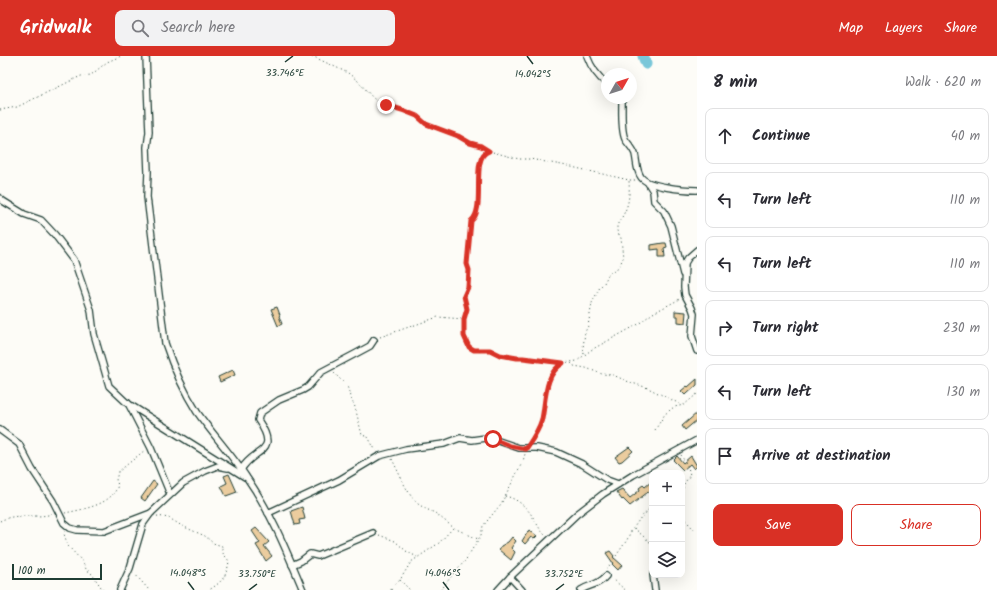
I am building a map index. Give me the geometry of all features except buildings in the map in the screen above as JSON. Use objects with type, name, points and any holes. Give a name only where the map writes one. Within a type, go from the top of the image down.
[{"type":"street","points":[[146,56],[149,132],[147,146],[147,197],[166,343],[171,361],[197,412],[247,478],[268,514],[303,590]]},
{"type":"street","points":[[587,56],[595,72],[601,80]]},
{"type":"street","points":[[622,104],[624,137],[633,149],[636,156],[637,166],[642,180],[648,183],[697,190]]},
{"type":"street","points":[[648,183],[653,191],[654,201],[664,211],[671,226],[677,256],[684,278]]},
{"type":"street","points":[[0,198],[24,214],[41,220],[55,235],[74,260],[91,310],[94,334],[109,386],[127,403],[247,478]]},
{"type":"street","points":[[697,250],[685,263],[684,278],[685,295],[694,314],[692,336],[697,351]]},
{"type":"street","points":[[241,470],[249,459],[264,450],[267,442],[265,430],[258,420],[260,413],[279,400],[304,390],[321,372],[370,346],[374,340]]},
{"type":"street","points":[[127,403],[151,448],[170,494]]},
{"type":"street","points":[[0,430],[19,444],[32,469],[49,494],[64,523],[70,528],[77,530],[104,531],[151,513]]},
{"type":"street","points":[[268,514],[339,480],[379,456],[406,449],[444,444],[460,438],[472,440],[486,438],[493,439],[510,446],[526,449],[537,448],[556,452],[582,464],[607,480],[618,484]]},
{"type":"street","points":[[498,590],[577,514],[618,484],[697,440]]},
{"type":"street","points":[[120,590],[130,568],[143,524],[151,513],[183,483],[204,471],[218,466],[231,469]]},
{"type":"street","points":[[292,565],[301,561],[310,554],[318,556],[373,533]]},
{"type":"street","points":[[510,577],[522,590]]},
{"type":"street","points":[[584,589],[598,584],[608,577]]},
{"type":"street","points":[[654,578],[656,590]]},
{"type":"path","points":[[0,110],[17,107],[81,76],[91,75],[107,62],[121,56]]},
{"type":"path","points":[[312,56],[348,73],[380,103],[417,116],[426,124],[453,134],[489,151],[519,159],[530,159],[567,166],[629,180],[642,180]]},
{"type":"path","points":[[489,151],[484,153],[479,170],[478,209],[475,218],[471,221],[467,264],[469,270],[468,287],[464,296],[467,309],[464,319],[465,340],[471,349],[490,350],[500,355],[517,358],[563,363],[577,361],[584,355],[637,325],[653,313],[685,295]]},
{"type":"path","points":[[584,355],[583,348],[585,332],[588,326],[592,303],[609,272],[619,267],[623,258],[621,238],[617,231],[617,225],[630,200],[629,180]]},
{"type":"path","points":[[374,340],[438,317],[464,319]]},
{"type":"path","points":[[570,362],[574,366],[586,368],[602,374],[613,375],[648,388],[682,405]]},
{"type":"path","points":[[441,590],[465,561],[478,540],[483,526],[501,504],[523,461],[526,449],[538,430],[542,419],[547,386],[551,375],[563,363]]},
{"type":"path","points":[[330,367],[347,386],[355,407],[362,434],[368,437],[379,456]]},
{"type":"path","points":[[655,430],[665,414],[674,407],[690,401],[697,394]]},
{"type":"path","points":[[0,521],[12,517],[33,515],[43,517],[58,512],[64,513],[98,504],[116,492],[118,472],[145,450],[151,448]]},
{"type":"path","points":[[679,450],[690,475],[685,482]]},
{"type":"path","points":[[388,454],[411,496],[426,509],[436,513],[454,528],[478,540]]},
{"type":"path","points":[[504,496],[514,498],[524,505],[535,520],[538,528],[549,540]]},
{"type":"path","points":[[625,590],[608,577],[611,562],[627,540],[641,516],[645,514],[651,506]]},
{"type":"path","points":[[151,513],[160,517],[169,518],[182,526],[205,536],[213,543],[222,546],[222,552],[229,561],[228,571],[219,584],[209,590]]},
{"type":"path","points":[[685,520],[697,531]]},
{"type":"path","points":[[64,523],[66,530],[64,534],[68,546],[82,561],[86,569],[92,574],[103,590]]},
{"type":"path","points":[[634,527],[650,542]]},
{"type":"path","points":[[391,590],[392,587],[400,580],[411,562],[439,543],[454,528]]},
{"type":"path","points":[[373,533],[395,541],[406,551],[418,557]]},
{"type":"path","points":[[130,568],[149,590]]},
{"type":"path","points":[[400,580],[410,590]]},
{"type":"waterway","points":[[643,56],[646,64]]},
{"type":"route","points":[[386,105],[417,116],[426,124],[458,136],[489,151],[484,153],[479,170],[477,197],[478,209],[475,218],[471,221],[469,238],[467,264],[469,270],[468,287],[464,296],[467,309],[464,319],[464,336],[469,347],[474,350],[490,350],[505,356],[563,363],[551,375],[547,386],[542,419],[538,430],[526,449],[510,446],[493,439]]}]
